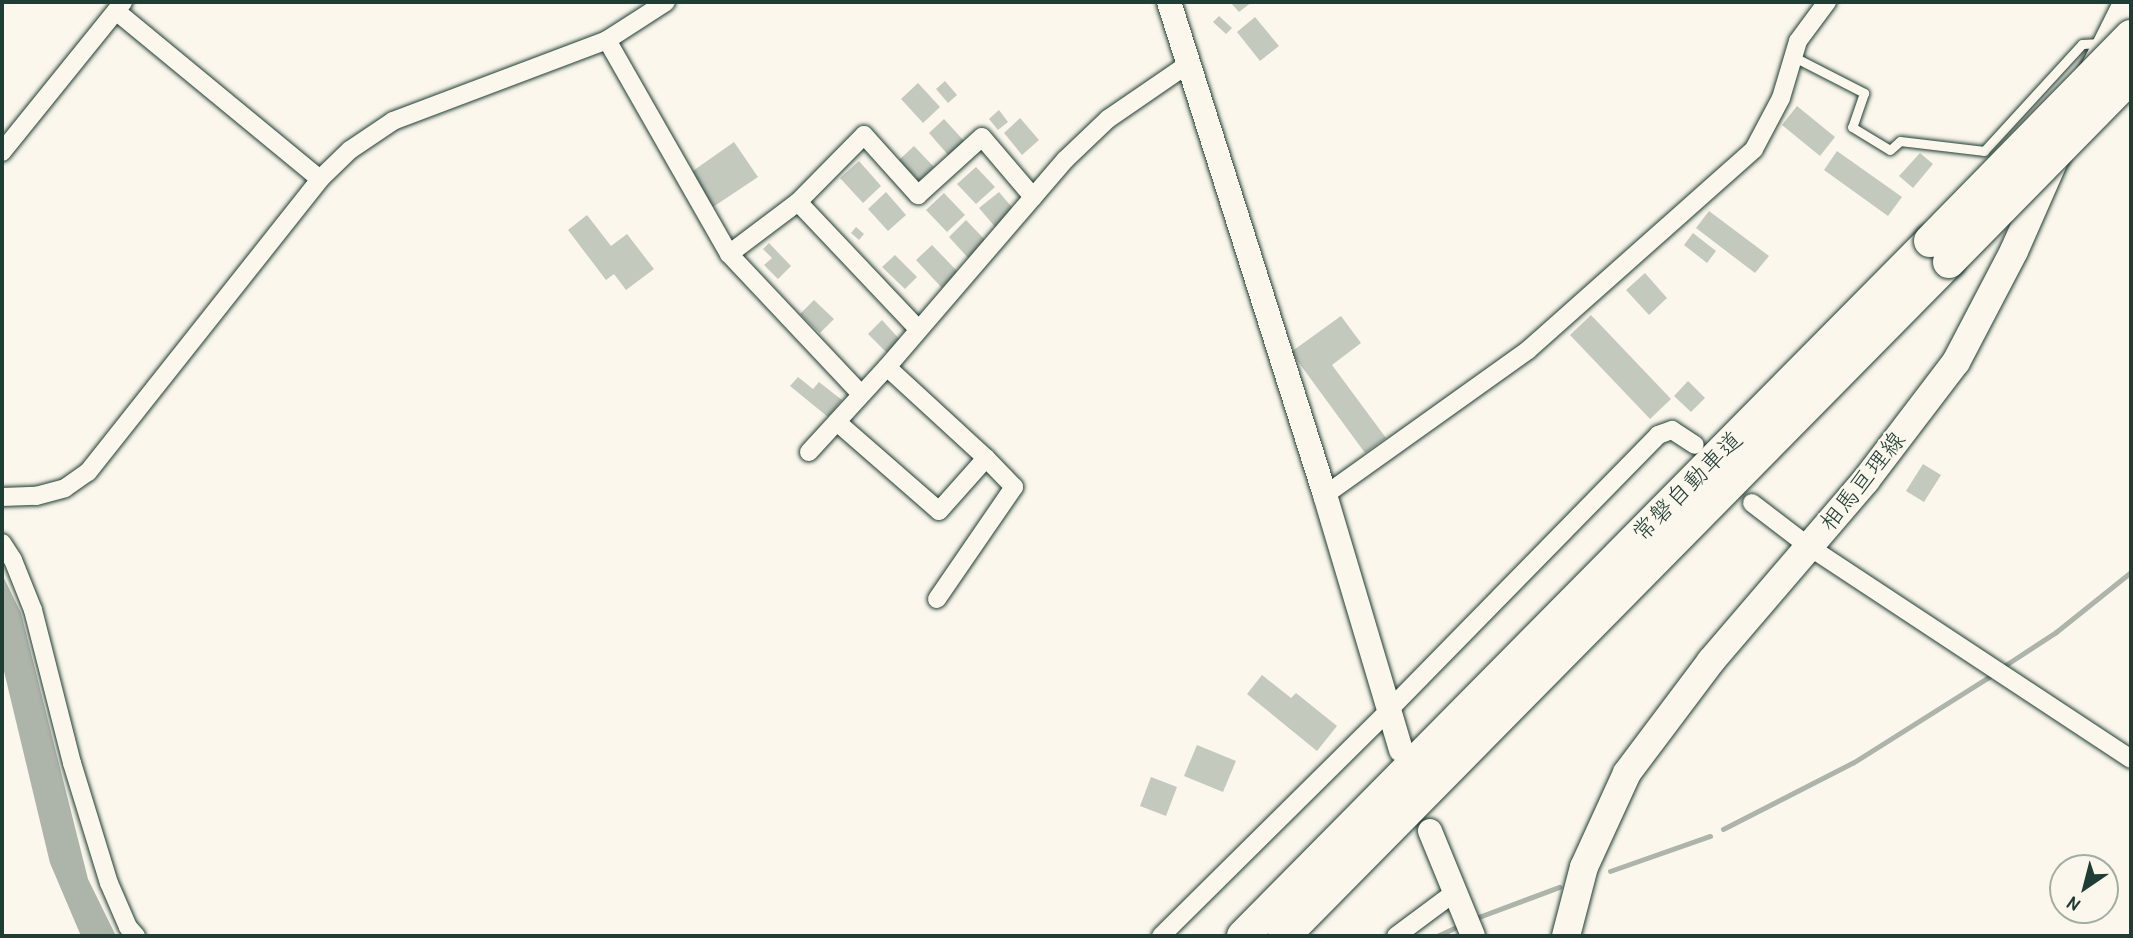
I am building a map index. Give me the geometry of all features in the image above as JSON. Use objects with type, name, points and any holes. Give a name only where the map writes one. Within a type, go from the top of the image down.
[{"type":"highway","name":"常磐自動車道","points":[[1284,936],[1939,251],[2119,39]]},
{"type":"highway","name":"常磐自動車道","points":[[1243,936],[1939,251],[2131,77]]},
{"type":"main road","name":"相馬亘理線","points":[[1566,936],[1584,867],[1627,772],[1711,661],[1866,480],[1956,362],[2119,39],[2128,2]]},
{"type":"street","points":[[2,497],[36,496],[65,488],[88,471],[320,179],[350,150],[393,121],[607,40],[666,2]]},
{"type":"street","points":[[1169,2],[1325,495],[1401,750]]},
{"type":"street","points":[[1325,495],[1528,350],[1754,149],[1781,98],[1798,41],[1827,2]]},
{"type":"street","points":[[2,152],[120,6],[320,179]]},
{"type":"street","points":[[2119,39],[2131,60]]},
{"type":"street","points":[[607,40],[729,254],[860,393]]},
{"type":"street","points":[[809,452],[860,393],[887,367],[1065,160],[1108,119],[1188,64]]},
{"type":"street","points":[[729,254],[798,202],[864,135],[918,195],[982,137],[1033,197]]},
{"type":"street","points":[[798,202],[918,329]]},
{"type":"street","points":[[887,367],[1014,487],[937,599]]},
{"type":"street","points":[[837,422],[939,511],[986,458]]},
{"type":"street","points":[[1160,936],[1389,710],[1658,435],[1672,430],[1695,445]]},
{"type":"street","points":[[1752,503],[1808,546],[2131,759]]},
{"type":"street","points":[[2,542],[13,560],[33,610],[72,763],[109,883],[128,927],[136,936]]},
{"type":"street","points":[[1430,831],[1473,936]]},
{"type":"street","points":[[1396,936],[1454,893]]},
{"type":"lane","points":[[1794,57],[1864,93],[1852,127],[1890,150],[1900,141],[1984,151],[2082,44],[2119,39]]},
{"type":"shaded area","points":[[2,574],[21,613],[88,879],[116,936],[81,936],[50,863],[2,663]]},
{"type":"building","points":[[1230,2],[1252,2],[1239,12]]},
{"type":"building","points":[[1219,16],[1232,28],[1226,34],[1213,22]]},
{"type":"building","points":[[1255,17],[1279,46],[1260,61],[1237,32]]},
{"type":"building","points":[[945,81],[957,95],[948,103],[936,89]]},
{"type":"building","points":[[918,83],[940,107],[923,123],[901,99]]},
{"type":"building","points":[[1797,106],[1835,137],[1820,156],[1782,125]]},
{"type":"building","points":[[999,110],[1008,122],[998,130],[989,119]]},
{"type":"building","points":[[1020,118],[1039,140],[1022,155],[1004,133]]},
{"type":"building","points":[[944,119],[965,142],[949,156],[929,133]]},
{"type":"building","points":[[734,142],[758,177],[713,207],[690,173]]},
{"type":"building","points":[[914,146],[934,167],[919,181],[899,160]]},
{"type":"building","points":[[1837,151],[1902,197],[1888,216],[1824,170]]},
{"type":"building","points":[[1920,153],[1933,164],[1913,188],[1899,176]]},
{"type":"building","points":[[859,161],[881,186],[863,203],[840,178]]},
{"type":"building","points":[[976,167],[995,187],[976,204],[957,184]]},
{"type":"building","points":[[886,192],[906,215],[888,231],[868,209]]},
{"type":"building","points":[[999,192],[1016,212],[996,228],[979,208]]},
{"type":"building","points":[[944,193],[965,215],[947,232],[926,210]]},
{"type":"building","points":[[1709,211],[1769,256],[1755,273],[1696,228]]},
{"type":"building","points":[[587,215],[611,246],[627,234],[654,269],[626,290],[614,274],[606,280],[568,230]]},
{"type":"building","points":[[966,220],[988,243],[970,260],[949,237]]},
{"type":"building","points":[[856,227],[864,234],[859,240],[851,233]]},
{"type":"building","points":[[1693,233],[1716,251],[1707,263],[1684,245]]},
{"type":"building","points":[[769,243],[791,266],[778,279],[764,265],[772,258],[763,249]]},
{"type":"building","points":[[932,245],[958,272],[942,288],[916,260]]},
{"type":"building","points":[[895,255],[917,277],[905,289],[882,267]]},
{"type":"building","points":[[1645,273],[1667,298],[1649,315],[1626,290]]},
{"type":"building","points":[[814,300],[834,319],[820,333],[800,314]]},
{"type":"building","points":[[1591,315],[1671,399],[1650,419],[1570,335]]},
{"type":"building","points":[[1341,316],[1361,343],[1332,365],[1386,438],[1365,453],[1291,352]]},
{"type":"building","points":[[882,320],[902,342],[889,355],[868,334]]},
{"type":"building","points":[[798,377],[813,389],[819,382],[842,400],[828,417],[790,386]]},
{"type":"building","points":[[1688,381],[1705,398],[1691,412],[1674,396]]},
{"type":"building","points":[[1923,464],[1941,475],[1924,502],[1906,491]]},
{"type":"building","points":[[1262,675],[1291,698],[1296,693],[1337,726],[1317,751],[1247,694]]},
{"type":"building","points":[[1197,745],[1236,761],[1223,792],[1184,776]]},
{"type":"building","points":[[1151,777],[1177,787],[1166,816],[1140,806]]},
{"type":"waterway","points":[[2004,666],[2056,632],[2131,572]]},
{"type":"waterway","points":[[1723,829],[1854,762],[1989,677]]},
{"type":"waterway","points":[[1610,871],[1710,836]]},
{"type":"waterway","points":[[1476,918],[1559,887]]},
{"type":"waterway","points":[[1437,936],[1454,928]]}]
